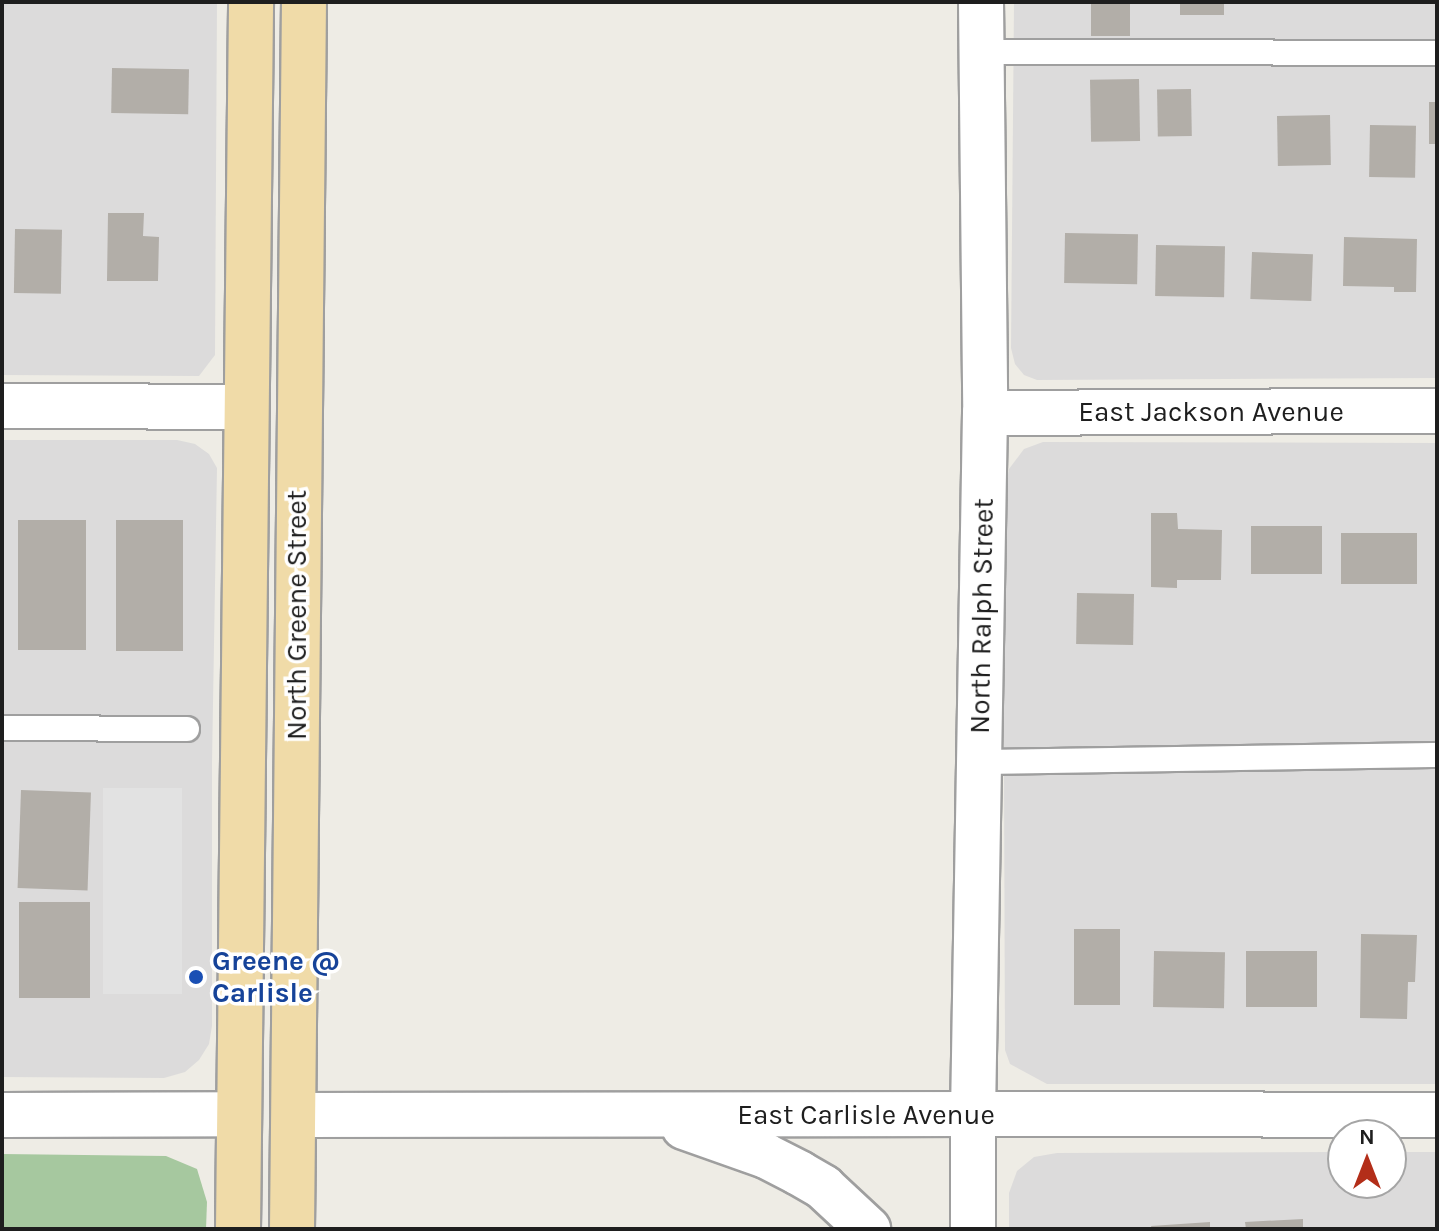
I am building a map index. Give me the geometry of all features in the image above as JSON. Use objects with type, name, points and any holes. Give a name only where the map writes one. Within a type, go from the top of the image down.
[{"type":"main road","name":"North Greene Street","points":[[238,1229],[244,407],[251,2]]},
{"type":"main road","name":"North Greene Street","points":[[292,1229],[297,409],[304,2]]},
{"type":"street","name":"North Ralph Street","points":[[973,1229],[985,413],[981,2]]},
{"type":"street","points":[[2,406],[244,407]]},
{"type":"street","name":"East Jackson Avenue","points":[[985,413],[1437,411]]},
{"type":"street","points":[[2,1115],[239,1114]]},
{"type":"street","name":"East Carlisle Avenue","points":[[295,1115],[1437,1115]]},
{"type":"street","points":[[643,1115],[766,1156],[823,1187],[868,1229]]},
{"type":"lane","points":[[980,52],[1437,53]]},
{"type":"lane","points":[[2,728],[187,729]]},
{"type":"lane","points":[[980,762],[1437,755]]},
{"type":"shaded area","points":[[2,2],[217,2],[215,355],[199,376],[2,375]]},
{"type":"shaded area","points":[[1014,2],[1437,2],[1437,378],[1037,380],[1024,375],[1015,364],[1011,348]]},
{"type":"shaded area","points":[[2,440],[177,440],[195,444],[209,454],[217,468],[212,1026],[209,1044],[199,1060],[185,1072],[164,1078],[2,1077]]},
{"type":"shaded area","points":[[1043,442],[1437,443],[1437,1084],[1047,1084],[1010,1064],[1005,1050],[1003,498],[1009,469],[1024,449]]},
{"type":"shaded area","points":[[103,788],[182,788],[182,994],[103,994]]},
{"type":"shaded area","points":[[1327,1152],[1327,1199],[1407,1199],[1407,1152],[1437,1152],[1437,1229],[1009,1229],[1009,1193],[1017,1171],[1034,1157],[1057,1153]]},
{"type":"green space","points":[[2,1154],[166,1156],[197,1169],[207,1202],[206,1229],[2,1229]]},
{"type":"building","points":[[1091,2],[1130,2],[1130,36],[1091,36]]},
{"type":"building","points":[[1180,2],[1224,2],[1224,15],[1180,15]]},
{"type":"building","points":[[112,68],[189,69],[188,114],[111,113]]},
{"type":"building","points":[[1139,79],[1140,141],[1091,142],[1090,80]]},
{"type":"building","points":[[1191,89],[1192,136],[1158,137],[1157,90]]},
{"type":"building","points":[[1429,102],[1437,102],[1437,144],[1429,144]]},
{"type":"building","points":[[1330,115],[1331,165],[1278,166],[1277,116]]},
{"type":"building","points":[[1370,125],[1416,126],[1415,178],[1369,177]]},
{"type":"building","points":[[108,213],[144,213],[143,236],[159,237],[158,281],[107,281]]},
{"type":"building","points":[[15,229],[62,230],[61,294],[14,293]]},
{"type":"building","points":[[1065,233],[1138,234],[1137,284],[1064,283]]},
{"type":"building","points":[[1344,237],[1417,239],[1416,292],[1394,292],[1394,287],[1343,286]]},
{"type":"building","points":[[1156,245],[1225,246],[1224,297],[1155,296]]},
{"type":"building","points":[[1252,252],[1313,254],[1311,301],[1250,299]]},
{"type":"building","points":[[1151,513],[1177,513],[1178,529],[1222,530],[1221,580],[1177,580],[1177,588],[1151,587]]},
{"type":"building","points":[[18,520],[86,520],[86,650],[18,650]]},
{"type":"building","points":[[116,520],[183,520],[183,651],[116,651]]},
{"type":"building","points":[[1251,526],[1322,526],[1322,574],[1251,574]]},
{"type":"building","points":[[1341,533],[1417,533],[1417,584],[1341,584]]},
{"type":"building","points":[[1077,593],[1134,594],[1133,645],[1076,644]]},
{"type":"building","points":[[21,790],[91,792],[88,890],[18,888]]},
{"type":"building","points":[[19,902],[90,902],[90,998],[19,998]]},
{"type":"building","points":[[1074,929],[1120,929],[1120,1005],[1074,1005]]},
{"type":"building","points":[[1361,934],[1417,935],[1415,982],[1408,982],[1407,1019],[1360,1018]]},
{"type":"building","points":[[1154,951],[1225,952],[1224,1008],[1153,1007]]},
{"type":"building","points":[[1246,951],[1317,951],[1317,1007],[1246,1007]]},
{"type":"building","points":[[1303,1219],[1303,1229],[1246,1229],[1245,1222]]},
{"type":"building","points":[[1210,1222],[1210,1229],[1152,1229],[1151,1226]]},
{"type":"place","name":"Greene @ Carlisle","points":[[196,977]]}]
